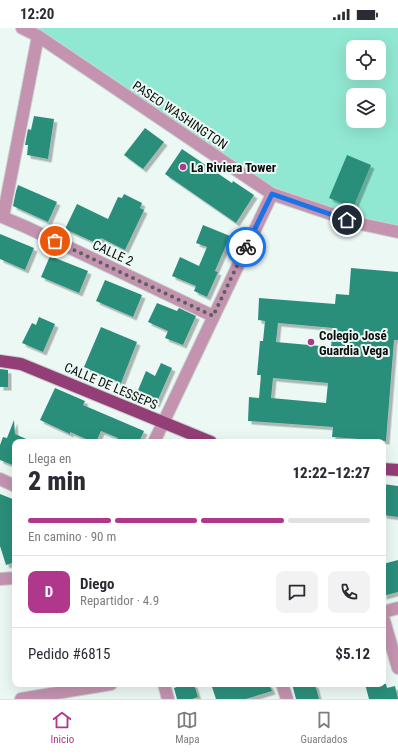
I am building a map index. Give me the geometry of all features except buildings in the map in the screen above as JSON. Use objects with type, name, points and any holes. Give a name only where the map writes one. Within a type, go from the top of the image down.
[{"type":"main road","name":"CALLE DE LESSEPS","points":[[0,361],[21,364],[203,439]]},
{"type":"main road","points":[[386,468],[398,470]]},
{"type":"street","name":"PASEO WASHINGTON","points":[[22,28],[38,36],[272,194],[361,224],[398,232]]},
{"type":"street","points":[[2,217],[38,36]]},
{"type":"street","points":[[155,439],[272,194]]},
{"type":"street","name":"CALLE 2","points":[[2,217],[213,316]]},
{"type":"street","points":[[0,480],[12,485]]},
{"type":"street","points":[[0,579],[12,578]]},
{"type":"street","points":[[386,611],[398,608]]},
{"type":"street","points":[[386,627],[398,668]]},
{"type":"street","points":[[21,699],[93,687]]},
{"type":"street","points":[[165,687],[168,699]]},
{"type":"street","points":[[283,687],[287,699]]},
{"type":"green space","points":[[34,28],[398,28],[398,227],[359,220],[273,187]]},
{"type":"way so far","points":[[55,241],[213,316],[246,247]]},
{"type":"place","name":"La Riviera Tower","points":[[183,167]]},
{"type":"place","name":"Colegio José Guardia Vega","points":[[311,342]]},
{"type":"route","points":[[246,247],[272,194],[347,220]]}]
